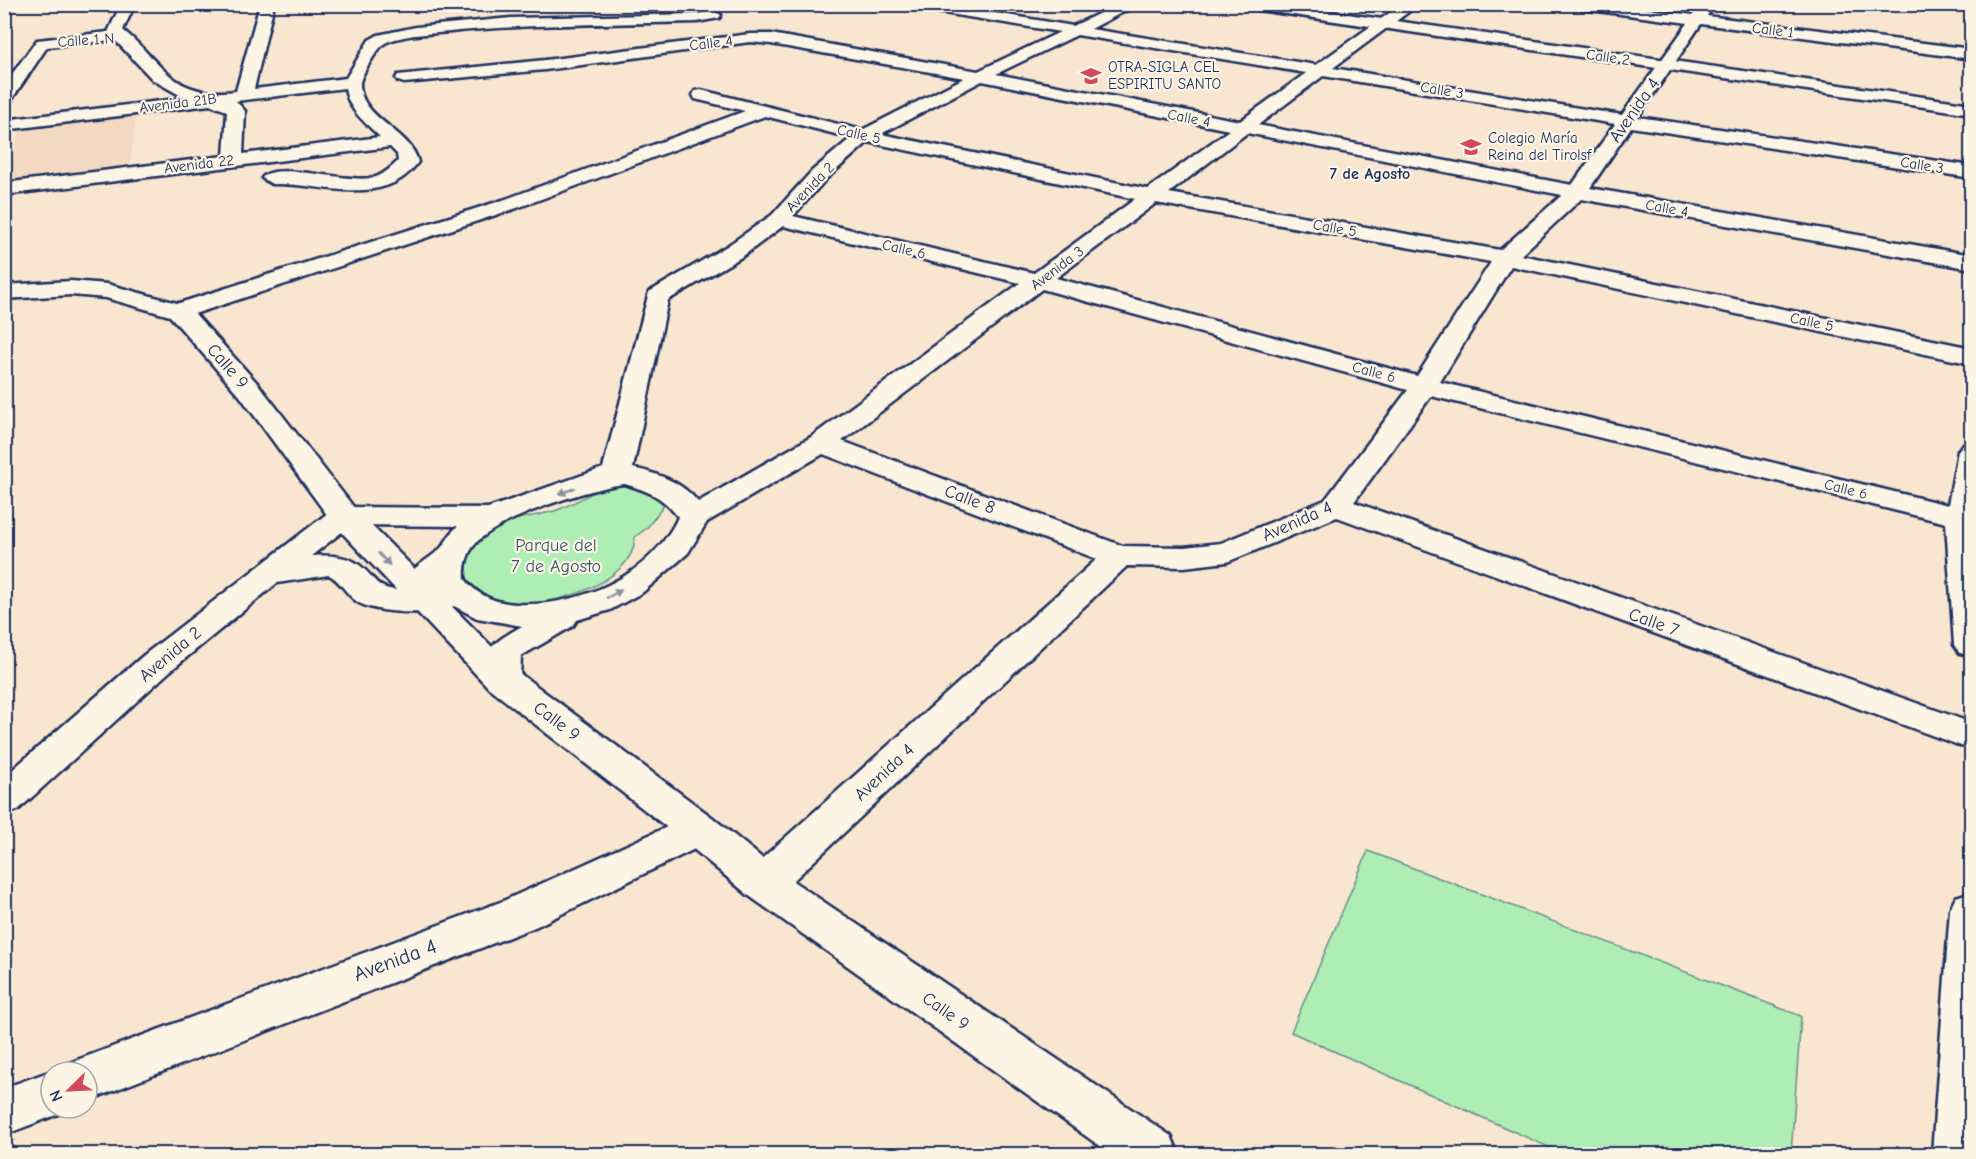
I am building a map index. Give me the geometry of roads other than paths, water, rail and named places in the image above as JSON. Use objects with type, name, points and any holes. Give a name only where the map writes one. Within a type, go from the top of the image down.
[{"type":"street","points":[[120,35],[115,31],[128,4]]},
{"type":"street","points":[[244,94],[267,4]]},
{"type":"street","name":"Calle 3","points":[[913,4],[1627,121],[1971,172]]},
{"type":"street","name":"Avenida 2","points":[[616,476],[657,297],[735,251],[779,219],[819,175],[864,136],[980,76],[1080,31],[1131,4]]},
{"type":"street","name":"Calle 2","points":[[1245,4],[1971,109]]},
{"type":"street","name":"Avenida 3","points":[[694,517],[821,443],[1320,70],[1412,4]]},
{"type":"street","name":"Calle 1","points":[[1575,4],[1702,13],[1971,54]]},
{"type":"street","name":"Avenida 4","points":[[763,883],[1119,556],[1184,557],[1227,552],[1336,506],[1424,386],[1505,258],[1577,192],[1702,13]]},
{"type":"street","name":"Calle 4","points":[[352,82],[374,43],[397,35],[510,22],[697,18],[714,15]]},
{"type":"street","name":"Calle 1 N","points":[[4,98],[42,43],[120,35],[159,77],[190,94],[233,106],[236,111],[232,160]]},
{"type":"street","name":"Calle 4","points":[[404,78],[545,65],[762,38],[980,76],[1577,192],[1971,262]]},
{"type":"street","points":[[272,178],[299,177],[363,186],[384,182],[400,173],[408,162],[406,152],[361,109],[355,99],[352,82]]},
{"type":"street","name":"Avenida 21B","points":[[4,125],[352,82]]},
{"type":"street","name":"Calle 5","points":[[700,95],[760,112],[864,136],[1152,196],[1505,258],[1971,356]]},
{"type":"street","points":[[4,292],[71,288],[107,291],[179,311],[510,204],[760,112]]},
{"type":"street","name":"Avenida 22","points":[[4,189],[394,141]]},
{"type":"street","name":"Calle 6","points":[[779,219],[1039,281],[1424,386],[1966,518]]},
{"type":"street","name":"Calle 9","points":[[179,311],[249,390],[344,516],[420,598],[502,679],[698,829],[763,883],[1152,1155]]},
{"type":"street","name":"Calle 8","points":[[821,443],[1119,556]]},
{"type":"street","points":[[1971,452],[1966,518],[1971,645]]},
{"type":"street","points":[[420,598],[418,585],[436,565],[451,556],[465,536],[491,517],[602,477],[627,475],[659,485],[677,495],[694,517],[689,534],[640,578],[614,595],[582,608],[506,650],[502,660],[502,679]]},
{"type":"street","name":"Calle 7","points":[[1336,506],[1971,737]]},
{"type":"street","points":[[344,516],[491,517]]},
{"type":"street","name":"Avenida 2","points":[[4,800],[158,663],[260,580],[344,516]]},
{"type":"street","points":[[451,556],[448,577],[459,595],[480,608],[510,615],[545,615],[582,608]]},
{"type":"street","points":[[260,580],[291,569],[333,566],[344,569],[362,590],[379,599],[465,599]]},
{"type":"street","name":"Avenida 4","points":[[99,1074],[239,1018],[519,914],[698,829]]},
{"type":"street","points":[[1958,1155],[1967,1102],[1971,909]]},
{"type":"street","points":[[4,1112],[39,1099]]},
{"type":"place","name":"OTRA-SIGLA CEL ESPIRITU SANTO","points":[[1091,76]]},
{"type":"place","name":"Colegio María Reina del Tirolsf","points":[[1471,147]]},
{"type":"district","name":"7 de Agosto","points":[[1370,173]]},
{"type":"park label","name":"Parque del 7 de Agosto","points":[[556,555]]}]
